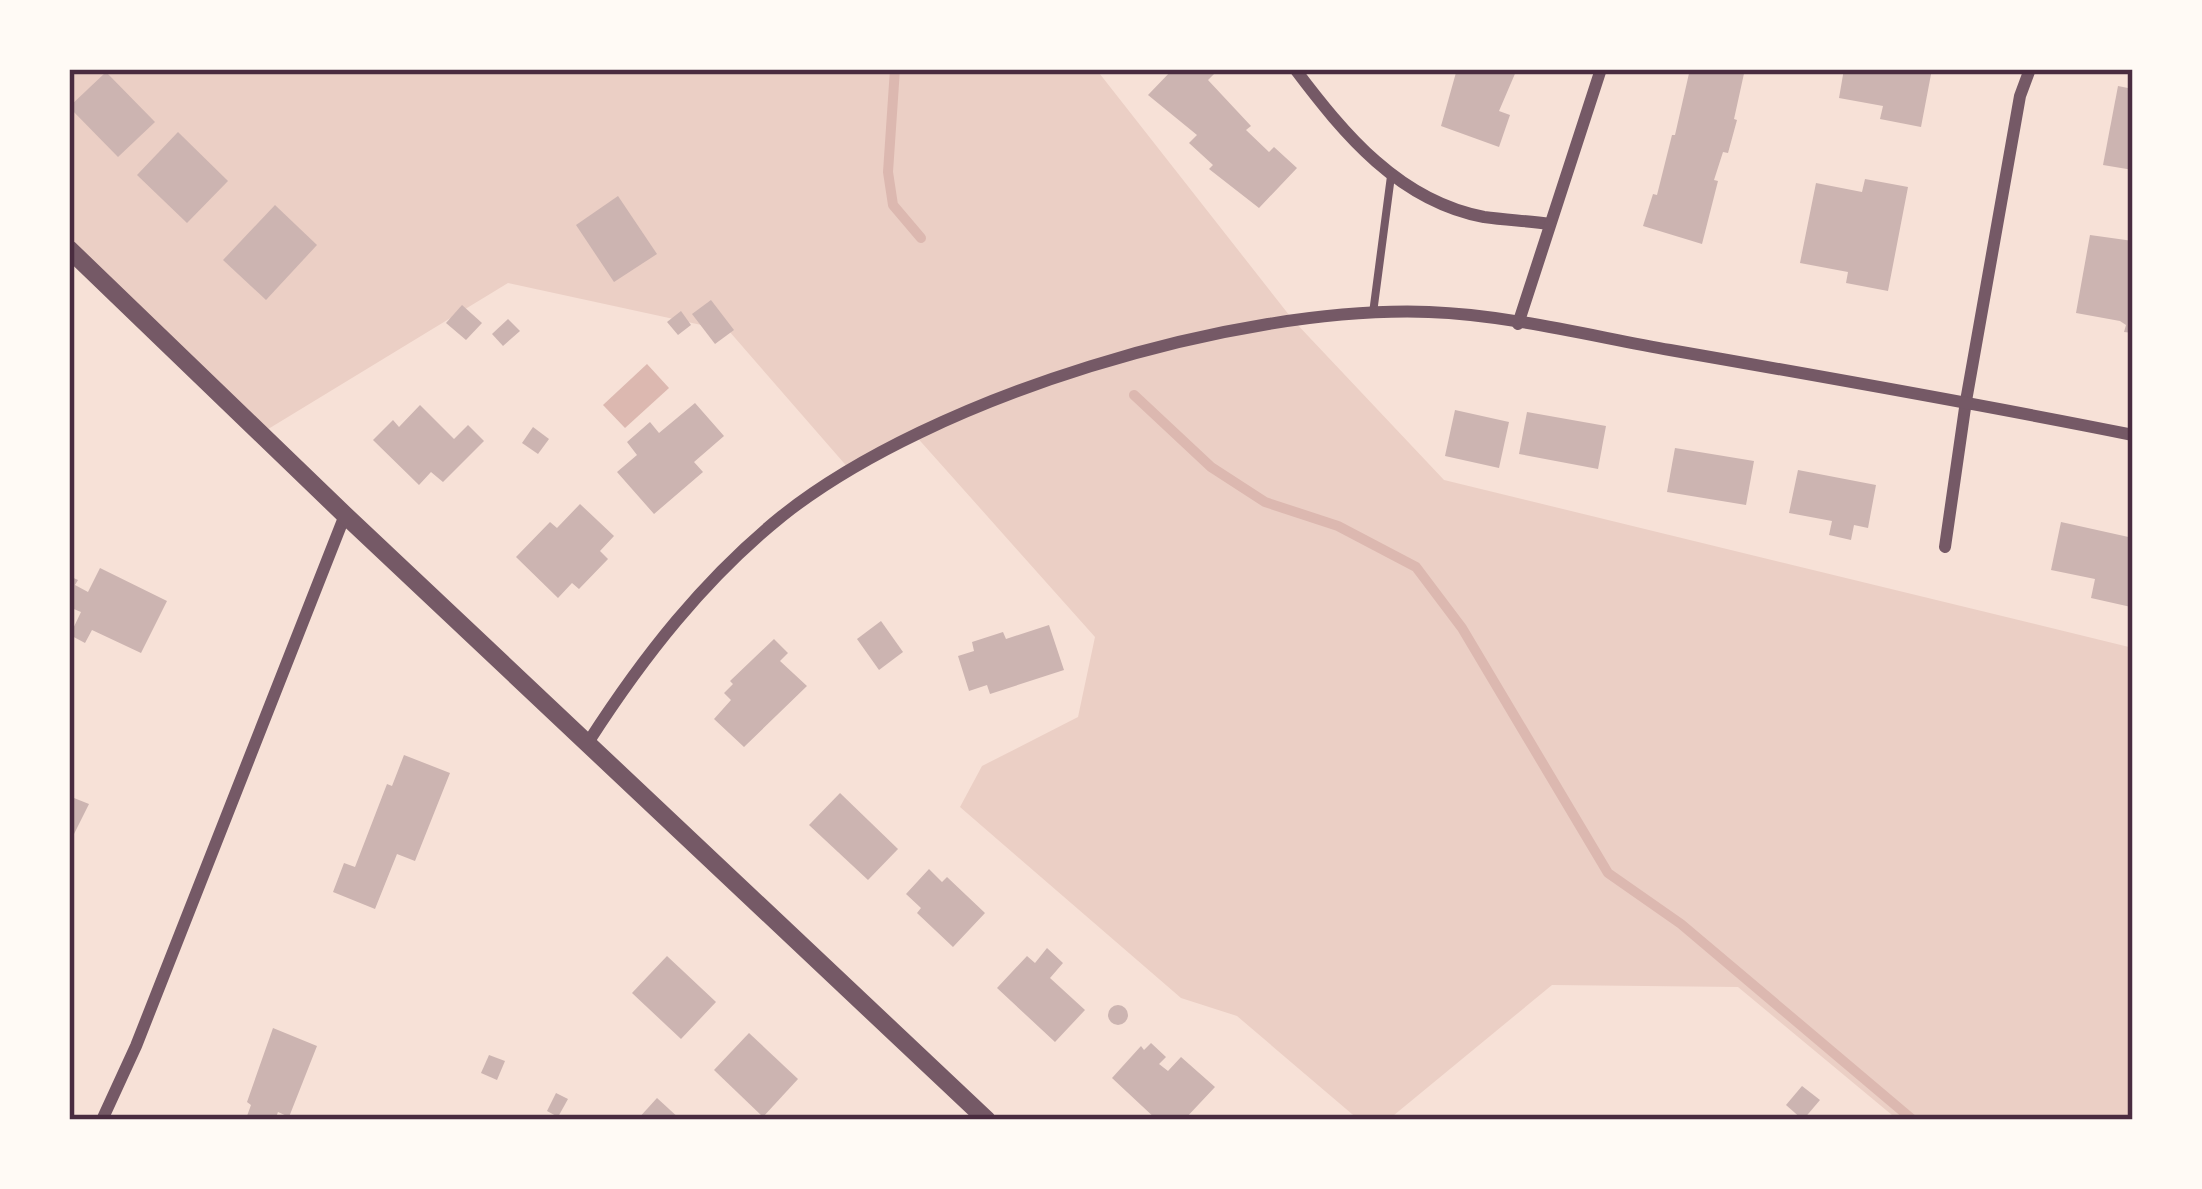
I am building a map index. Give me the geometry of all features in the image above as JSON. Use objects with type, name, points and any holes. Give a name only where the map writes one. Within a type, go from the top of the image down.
[{"type":"street","points":[[1295,69],[1329,113],[1391,175],[1438,202],[1481,216],[1550,224]]},
{"type":"street","points":[[1518,324],[1601,69]]},
{"type":"street","points":[[1945,547],[2020,96],[2030,69]]},
{"type":"street","points":[[69,249],[987,1120]]},
{"type":"street","points":[[589,741],[670,626],[724,568],[783,515],[850,470],[974,407],[1131,356],[1293,320],[1431,312],[1966,401],[2133,435]]},
{"type":"street","points":[[101,1120],[136,1046],[345,515]]},
{"type":"lane","points":[[1373,313],[1391,175]]},
{"type":"shaded area","points":[[69,69],[1096,69],[1293,320],[1444,480],[2133,648],[2133,1120],[1898,1120],[1738,987],[1552,985],[1388,1120],[1359,1120],[1237,1016],[1181,998],[960,807],[982,766],[1078,717],[1095,637],[914,434],[850,470],[729,331],[508,283],[260,434],[69,242]]},
{"type":"shaded area","points":[[647,364],[669,388],[625,428],[603,405]]},
{"type":"building","points":[[1173,69],[1210,69],[1215,73],[1208,80],[1251,126],[1246,130],[1269,152],[1274,147],[1297,168],[1259,208],[1209,169],[1213,165],[1189,143],[1197,135],[1148,95]]},
{"type":"building","points":[[1457,69],[1517,69],[1499,111],[1510,115],[1499,147],[1441,126]]},
{"type":"building","points":[[1690,69],[1745,69],[1737,120],[1714,180],[1718,181],[1702,244],[1643,226],[1675,135]]},
{"type":"building","points":[[1844,69],[1932,69],[1921,127],[1880,119],[1883,106],[1839,98]]},
{"type":"building","points":[[106,72],[155,122],[118,157],[69,107]]},
{"type":"building","points":[[2118,86],[2133,89],[2133,170],[2103,165]]},
{"type":"building","points":[[178,132],[228,181],[187,223],[137,175]]},
{"type":"building","points":[[1865,179],[1908,187],[1888,291],[1846,283],[1848,272],[1800,263],[1816,183],[1862,192]]},
{"type":"building","points":[[618,196],[657,254],[614,282],[576,225]]},
{"type":"building","points":[[275,205],[317,245],[266,300],[223,260]]},
{"type":"building","points":[[2090,235],[2133,241],[2133,333],[2124,332],[2126,325],[2120,321],[2076,313]]},
{"type":"building","points":[[711,300],[734,330],[715,344],[692,314]]},
{"type":"building","points":[[462,305],[482,323],[466,340],[446,323]]},
{"type":"building","points":[[681,311],[691,325],[678,335],[667,322]]},
{"type":"building","points":[[508,319],[520,331],[503,346],[492,334]]},
{"type":"building","points":[[695,403],[724,436],[694,462],[703,472],[654,514],[617,472],[637,455],[627,442],[650,422],[659,433]]},
{"type":"building","points":[[420,405],[454,439],[468,425],[484,441],[443,482],[431,472],[419,485],[373,440],[393,420],[399,427]]},
{"type":"building","points":[[1455,410],[1509,422],[1499,468],[1445,456]]},
{"type":"building","points":[[1527,412],[1606,426],[1598,469],[1519,454]]},
{"type":"building","points":[[533,427],[549,439],[538,454],[522,443]]},
{"type":"building","points":[[1675,448],[1754,461],[1746,505],[1667,492]]},
{"type":"building","points":[[1798,470],[1876,485],[1868,528],[1854,525],[1851,540],[1829,535],[1832,521],[1789,513]]},
{"type":"building","points":[[580,504],[614,536],[600,551],[608,559],[579,589],[572,583],[558,598],[516,557],[550,522],[557,528]]},
{"type":"building","points":[[2061,522],[2133,538],[2131,607],[2091,598],[2095,579],[2051,570]]},
{"type":"building","points":[[100,568],[167,601],[141,653],[92,630],[85,643],[70,635],[81,612],[69,607],[69,576],[88,592]]},
{"type":"building","points":[[881,621],[903,652],[879,670],[857,639]]},
{"type":"building","points":[[1049,625],[1064,670],[990,694],[987,685],[969,691],[958,656],[974,651],[972,642],[1003,632],[1006,639]]},
{"type":"building","points":[[774,639],[788,653],[780,661],[807,686],[744,747],[714,719],[731,700],[724,693],[733,684],[730,681]]},
{"type":"building","points":[[404,755],[450,773],[415,861],[397,854],[375,909],[333,892],[344,863],[355,867],[387,784],[392,786]]},
{"type":"building","points":[[840,793],[898,849],[868,880],[809,825]]},
{"type":"building","points":[[69,796],[89,804],[69,853]]},
{"type":"building","points":[[929,869],[942,882],[947,877],[985,913],[953,947],[917,913],[921,908],[906,894]]},
{"type":"building","points":[[1047,948],[1063,963],[1050,978],[1085,1010],[1055,1042],[997,988],[1027,956],[1035,963]]},
{"type":"building","points":[[667,956],[716,1002],[681,1039],[632,993]]},
{"type":"building","points":[[1118,1005],[1128,1015],[1118,1025],[1108,1015]]},
{"type":"building","points":[[273,1028],[317,1046],[289,1117],[278,1112],[275,1120],[256,1120],[247,1116],[251,1105],[247,1102]]},
{"type":"building","points":[[749,1033],[798,1079],[763,1117],[714,1070]]},
{"type":"building","points":[[1151,1043],[1166,1057],[1159,1064],[1168,1071],[1181,1057],[1215,1087],[1184,1120],[1157,1120],[1112,1078],[1141,1046],[1144,1050]]},
{"type":"building","points":[[489,1055],[505,1061],[497,1080],[481,1073]]},
{"type":"building","points":[[1802,1086],[1820,1100],[1803,1120],[1786,1105]]},
{"type":"building","points":[[556,1093],[568,1099],[558,1117],[547,1111]]},
{"type":"building","points":[[657,1098],[681,1120],[637,1120]]},
{"type":"waterway","points":[[895,69],[888,172],[893,205],[921,238]]},
{"type":"waterway","points":[[1134,395],[1211,467],[1265,502],[1338,526],[1416,567],[1462,628],[1608,873],[1681,924],[1913,1120]]}]
